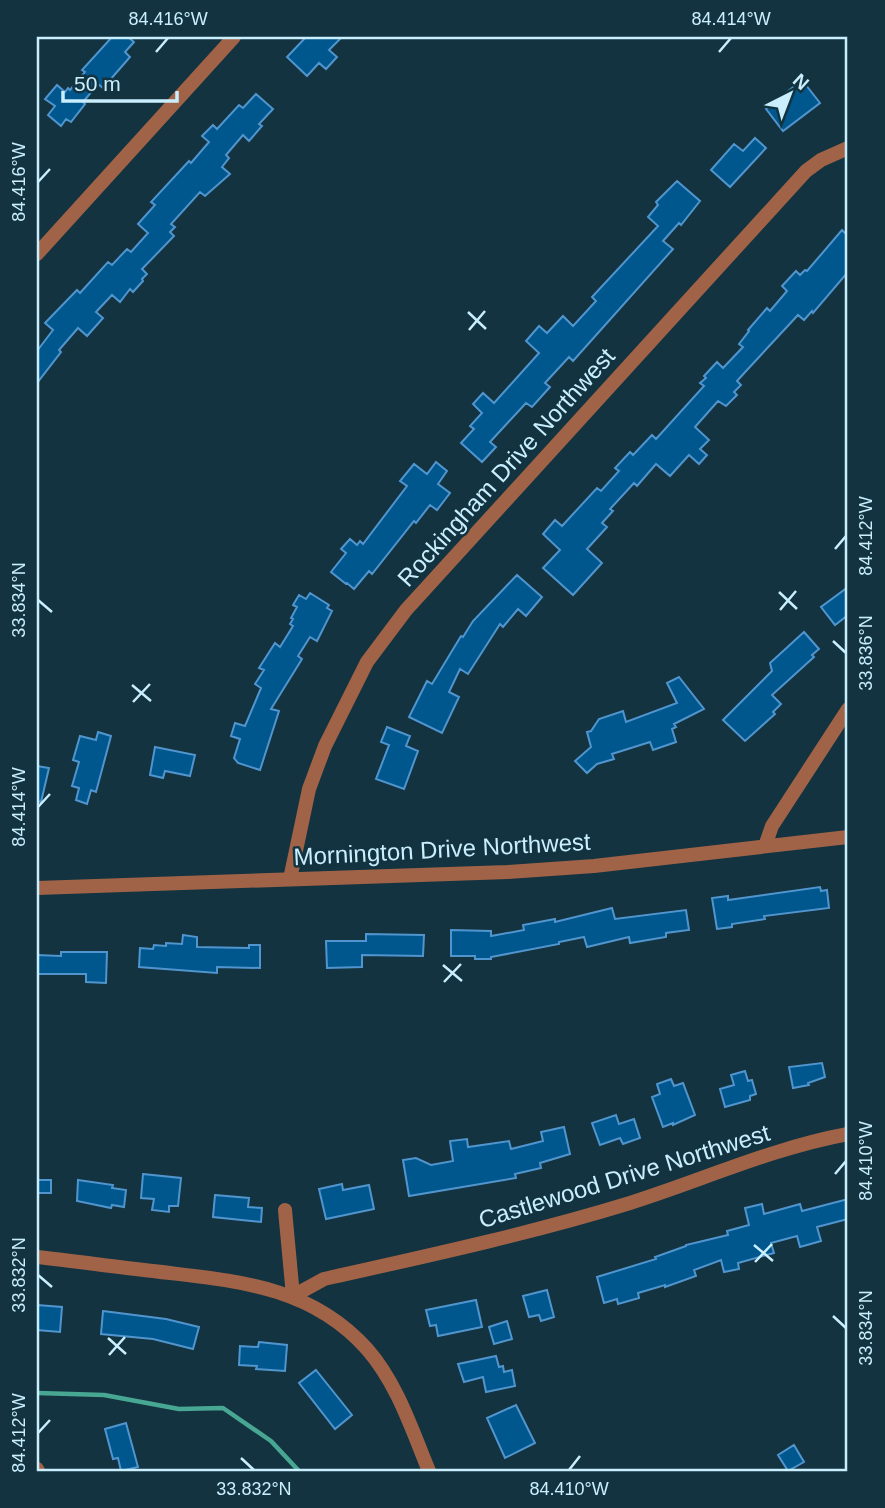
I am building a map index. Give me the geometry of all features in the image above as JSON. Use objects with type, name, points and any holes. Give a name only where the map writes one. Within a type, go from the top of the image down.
[{"type":"street","points":[[37,254],[234,37]]},
{"type":"street","name":"Rockingham Drive Northwest","points":[[290,879],[309,789],[324,746],[367,662],[406,610],[806,171],[821,160],[848,148]]},
{"type":"street","points":[[765,846],[772,826],[848,709]]},
{"type":"street","name":"Mornington Drive Northwest","points":[[37,888],[508,872],[594,866],[848,837]]},
{"type":"street","name":"Castlewood Drive Northwest","points":[[293,1296],[324,1279],[557,1225],[634,1202],[746,1161],[848,1135]]},
{"type":"street","points":[[285,1210],[293,1296]]},
{"type":"street","points":[[37,1257],[245,1282],[293,1296],[328,1314],[350,1331],[384,1372],[429,1471]]},
{"type":"building","points":[[112,37],[128,37],[134,42],[125,52],[130,57],[103,88],[98,84],[71,122],[66,119],[61,126],[48,115],[55,106],[45,99],[57,85],[65,92],[68,88],[70,90],[85,72],[82,70]]},
{"type":"building","points":[[306,37],[342,37],[329,50],[337,57],[326,69],[319,63],[307,76],[287,57]]},
{"type":"building","points":[[802,80],[820,103],[783,131],[766,109]]},
{"type":"building","points":[[256,94],[273,109],[259,124],[262,126],[249,141],[243,135],[226,155],[229,158],[222,167],[230,174],[205,196],[200,192],[171,224],[175,227],[170,232],[174,236],[142,269],[147,274],[143,281],[133,292],[130,289],[120,302],[112,295],[96,312],[103,318],[87,336],[78,328],[37,383],[37,351],[53,330],[45,323],[77,290],[80,293],[108,262],[112,265],[127,249],[131,252],[148,233],[138,224],[155,205],[151,202],[209,142],[202,136],[213,125],[217,129],[239,105],[243,108]]},
{"type":"building","points":[[755,138],[766,148],[730,187],[711,170],[734,144],[743,151]]},
{"type":"building","points":[[677,181],[700,201],[681,225],[679,223],[663,241],[673,249],[573,361],[569,357],[545,383],[550,387],[532,407],[526,403],[490,442],[496,447],[482,462],[461,443],[474,429],[470,426],[482,413],[473,404],[483,393],[494,403],[539,353],[526,341],[539,326],[547,333],[563,316],[573,326],[596,301],[592,297],[658,226],[648,217],[658,205],[656,202]]},
{"type":"building","points":[[842,230],[848,236],[848,272],[813,313],[812,311],[804,320],[798,315],[737,381],[741,385],[734,392],[737,395],[726,406],[718,401],[695,427],[709,440],[700,449],[707,455],[699,464],[689,455],[670,476],[656,464],[637,486],[634,483],[610,509],[613,511],[602,523],[607,527],[587,549],[602,563],[573,595],[543,568],[560,550],[543,534],[555,520],[562,526],[597,488],[601,491],[619,471],[615,468],[630,452],[633,455],[652,435],[656,439],[704,386],[700,383],[717,362],[723,368],[743,347],[739,344],[748,330],[767,308],[770,311],[787,291],[782,286],[796,271],[800,275],[807,271]]},
{"type":"building","points":[[436,462],[447,471],[438,484],[450,493],[437,510],[430,505],[372,574],[369,571],[354,589],[331,572],[346,553],[341,549],[350,539],[357,545],[360,541],[363,544],[407,486],[400,481],[414,464],[427,474]]},
{"type":"building","points":[[517,575],[542,597],[526,616],[518,609],[503,627],[500,624],[468,674],[460,669],[449,692],[459,697],[442,733],[409,717],[427,681],[432,684],[461,636],[463,637],[473,621]]},
{"type":"building","points":[[848,587],[848,615],[835,625],[821,607]]},
{"type":"building","points":[[310,593],[329,605],[327,608],[332,611],[317,641],[310,637],[298,656],[302,659],[271,709],[279,711],[260,770],[238,763],[234,758],[240,739],[231,736],[235,723],[245,726],[261,688],[255,684],[264,670],[259,668],[275,643],[280,647],[293,626],[290,624],[293,619],[291,618],[297,607],[293,605],[299,595],[306,599]]},
{"type":"building","points":[[804,632],[819,649],[812,655],[814,657],[772,695],[781,704],[773,712],[775,714],[745,741],[723,720],[772,671],[770,663]]},
{"type":"building","points":[[679,677],[704,709],[674,724],[676,727],[672,729],[676,742],[653,750],[650,742],[612,754],[614,759],[597,764],[587,773],[575,761],[591,747],[587,732],[591,731],[599,719],[623,711],[626,722],[677,703],[667,683]]},
{"type":"building","points":[[387,727],[410,736],[406,746],[418,751],[404,789],[376,779],[389,745],[381,742]]},
{"type":"building","points":[[98,732],[111,736],[96,792],[91,790],[87,804],[76,800],[79,788],[72,786],[79,762],[73,760],[80,736],[96,740]]},
{"type":"building","points":[[155,747],[195,755],[190,776],[165,771],[163,778],[150,775]]},
{"type":"building","points":[[37,766],[49,768],[41,802],[37,801]]},
{"type":"building","points":[[820,887],[821,891],[827,890],[829,908],[764,916],[765,919],[717,929],[712,898],[728,896],[728,900]]},
{"type":"building","points":[[612,908],[615,919],[686,910],[689,930],[630,943],[629,937],[587,947],[584,937],[491,959],[451,956],[451,930],[491,931],[491,936],[524,930],[523,925],[555,919],[555,922]]},
{"type":"building","points":[[366,934],[424,935],[423,956],[362,955],[362,967],[327,968],[326,941],[366,941]]},
{"type":"building","points":[[183,935],[197,937],[197,947],[249,948],[249,945],[260,945],[260,968],[217,967],[217,973],[139,967],[140,948],[153,949],[154,945],[166,946],[166,943],[182,944]]},
{"type":"building","points":[[61,952],[107,952],[106,983],[86,982],[86,974],[37,974],[37,955],[61,956]]},
{"type":"building","points":[[822,1063],[825,1077],[808,1083],[809,1085],[793,1088],[789,1067]]},
{"type":"building","points":[[745,1071],[748,1081],[752,1080],[756,1094],[750,1096],[750,1100],[725,1107],[720,1089],[734,1085],[731,1075]]},
{"type":"building","points":[[671,1079],[674,1086],[683,1083],[695,1115],[663,1127],[652,1097],[660,1094],[657,1084]]},
{"type":"building","points":[[616,1115],[619,1124],[634,1119],[640,1138],[623,1144],[620,1138],[600,1145],[592,1123]]},
{"type":"building","points":[[564,1127],[570,1154],[540,1163],[541,1168],[515,1174],[516,1178],[409,1196],[403,1160],[416,1158],[431,1165],[453,1161],[450,1141],[467,1139],[468,1147],[509,1141],[511,1149],[543,1141],[541,1132]]},
{"type":"building","points":[[143,1174],[181,1178],[178,1206],[169,1206],[169,1212],[152,1210],[154,1199],[141,1198]]},
{"type":"building","points":[[37,1180],[51,1180],[51,1193],[37,1193]]},
{"type":"building","points":[[78,1180],[113,1185],[112,1188],[126,1190],[124,1207],[112,1205],[111,1208],[77,1201]]},
{"type":"building","points":[[342,1184],[343,1190],[369,1185],[374,1209],[326,1219],[319,1189]]},
{"type":"building","points":[[215,1195],[249,1198],[248,1207],[262,1208],[261,1222],[213,1217]]},
{"type":"building","points":[[848,1199],[848,1219],[817,1227],[821,1241],[800,1247],[797,1236],[771,1243],[774,1253],[738,1263],[739,1269],[724,1272],[721,1260],[694,1270],[696,1276],[638,1293],[639,1298],[618,1304],[617,1299],[604,1303],[597,1277],[656,1259],[655,1257],[686,1245],[728,1235],[727,1231],[749,1225],[745,1208],[762,1204],[764,1214],[800,1204],[802,1211]]},
{"type":"building","points":[[547,1290],[554,1317],[541,1321],[539,1315],[529,1317],[523,1296]]},
{"type":"building","points":[[476,1300],[482,1327],[438,1336],[436,1325],[430,1326],[426,1310]]},
{"type":"building","points":[[37,1305],[62,1307],[60,1332],[37,1330]]},
{"type":"building","points":[[103,1311],[166,1319],[199,1327],[193,1349],[153,1339],[101,1334]]},
{"type":"building","points":[[507,1321],[512,1339],[494,1344],[489,1327]]},
{"type":"building","points":[[259,1342],[287,1345],[285,1371],[239,1365],[240,1346],[258,1347]]},
{"type":"building","points":[[496,1356],[499,1367],[503,1366],[504,1372],[512,1370],[515,1386],[486,1392],[483,1377],[464,1382],[458,1364]]},
{"type":"building","points":[[316,1370],[352,1415],[335,1429],[299,1383]]},
{"type":"building","points":[[516,1405],[535,1443],[505,1458],[487,1418]]},
{"type":"building","points":[[126,1423],[138,1467],[121,1471],[118,1458],[113,1459],[105,1429]]},
{"type":"building","points":[[794,1445],[804,1462],[788,1471],[778,1455]]},
{"type":"waterway","points":[[37,1393],[104,1395],[179,1409],[223,1408],[271,1441],[299,1471]]}]
